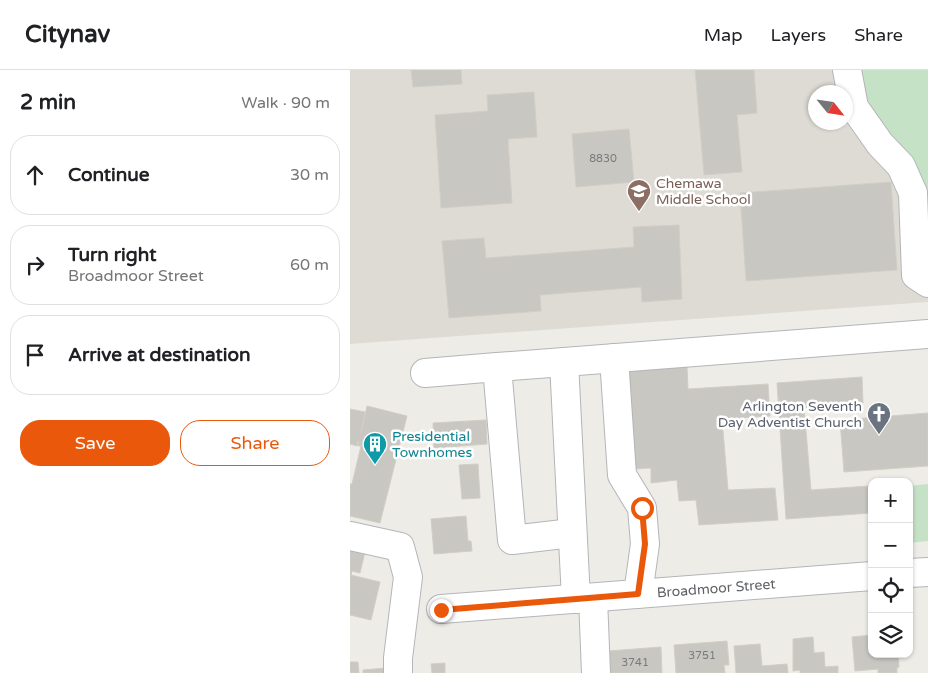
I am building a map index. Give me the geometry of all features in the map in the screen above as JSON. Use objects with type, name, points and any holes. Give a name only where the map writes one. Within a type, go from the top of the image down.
[{"type":"street","points":[[847,70],[854,107],[880,144],[900,166],[913,193],[916,275],[928,283]]},
{"type":"street","points":[[425,374],[928,334]]},
{"type":"street","points":[[614,358],[622,475],[642,508],[645,544],[638,594]]},
{"type":"street","points":[[564,362],[572,533],[585,598],[596,673]]},
{"type":"street","points":[[497,367],[512,540],[572,533]]},
{"type":"street","points":[[350,536],[400,547],[408,577],[398,658],[398,673]]},
{"type":"street","points":[[913,573],[928,572]]},
{"type":"street","name":"Broadmoor Street","points":[[441,610],[868,576]]},
{"type":"shaded area","name":"Chemawa Middle School","points":[[350,70],[928,70],[928,302],[350,344]]},
{"type":"green space","points":[[859,70],[928,70],[928,231],[862,102]]},
{"type":"green space","points":[[928,484],[928,541],[913,543],[913,486]]},
{"type":"building","points":[[411,70],[461,70],[462,84],[413,87]]},
{"type":"building","points":[[695,70],[754,70],[757,113],[737,115],[742,172],[704,175]]},
{"type":"building","points":[[534,92],[537,137],[508,139],[512,203],[441,208],[435,115],[488,111],[487,95]]},
{"type":"building","name":"Chemawa Middle School","points":[[629,129],[634,182],[576,187],[572,134]]},
{"type":"building","points":[[891,182],[897,270],[746,281],[740,193]]},
{"type":"building","points":[[679,225],[682,299],[642,302],[641,287],[540,295],[541,311],[449,318],[442,241],[484,238],[486,258],[634,247],[633,227]]},
{"type":"building","points":[[687,367],[688,389],[768,384],[770,416],[722,419],[728,490],[775,488],[778,520],[699,525],[696,500],[679,501],[677,480],[651,483],[651,468],[635,469],[627,371]]},
{"type":"building","points":[[862,377],[863,403],[804,408],[811,490],[868,486],[868,513],[786,519],[777,383]]},
{"type":"building","name":"Presidential Townhomes","points":[[367,406],[407,416],[380,523],[350,516],[350,484],[352,484],[361,446],[358,446],[359,441],[357,446],[350,444],[350,409],[365,412],[361,433]]},
{"type":"building","points":[[928,413],[928,466],[844,472],[840,420]]},
{"type":"building","points":[[486,420],[487,444],[434,448],[433,423]]},
{"type":"building","points":[[478,464],[480,498],[462,499],[459,465]]},
{"type":"building","points":[[466,516],[468,541],[471,541],[472,551],[434,554],[431,519]]},
{"type":"building","points":[[350,544],[366,548],[360,573],[352,571],[351,575],[380,582],[371,620],[350,615]]},
{"type":"building","points":[[868,635],[868,658],[898,658],[897,673],[878,673],[878,669],[855,671],[852,637]]},
{"type":"building","points":[[813,637],[814,653],[824,652],[825,667],[838,666],[838,673],[800,673],[800,670],[793,671],[793,639]]},
{"type":"building","points":[[727,641],[729,665],[724,665],[725,673],[676,673],[674,645]]},
{"type":"building","points":[[760,644],[762,666],[787,664],[788,673],[736,673],[734,646]]},
{"type":"building","points":[[661,647],[662,673],[609,673],[608,651]]},
{"type":"building","points":[[350,662],[358,662],[359,673],[350,673]]},
{"type":"building","points":[[445,663],[445,673],[432,673],[431,664]]},
{"type":"building","points":[[386,668],[386,673],[363,673],[363,670]]},
{"type":"place","name":"Chemawa Middle School","points":[[639,212]]},
{"type":"place","name":"Arlington Seventh Day Adventist Church","points":[[879,435]]},
{"type":"place","name":"Presidential Townhomes","points":[[375,465]]},
{"type":"route","points":[[441,610],[638,594],[645,544],[642,508]]}]
